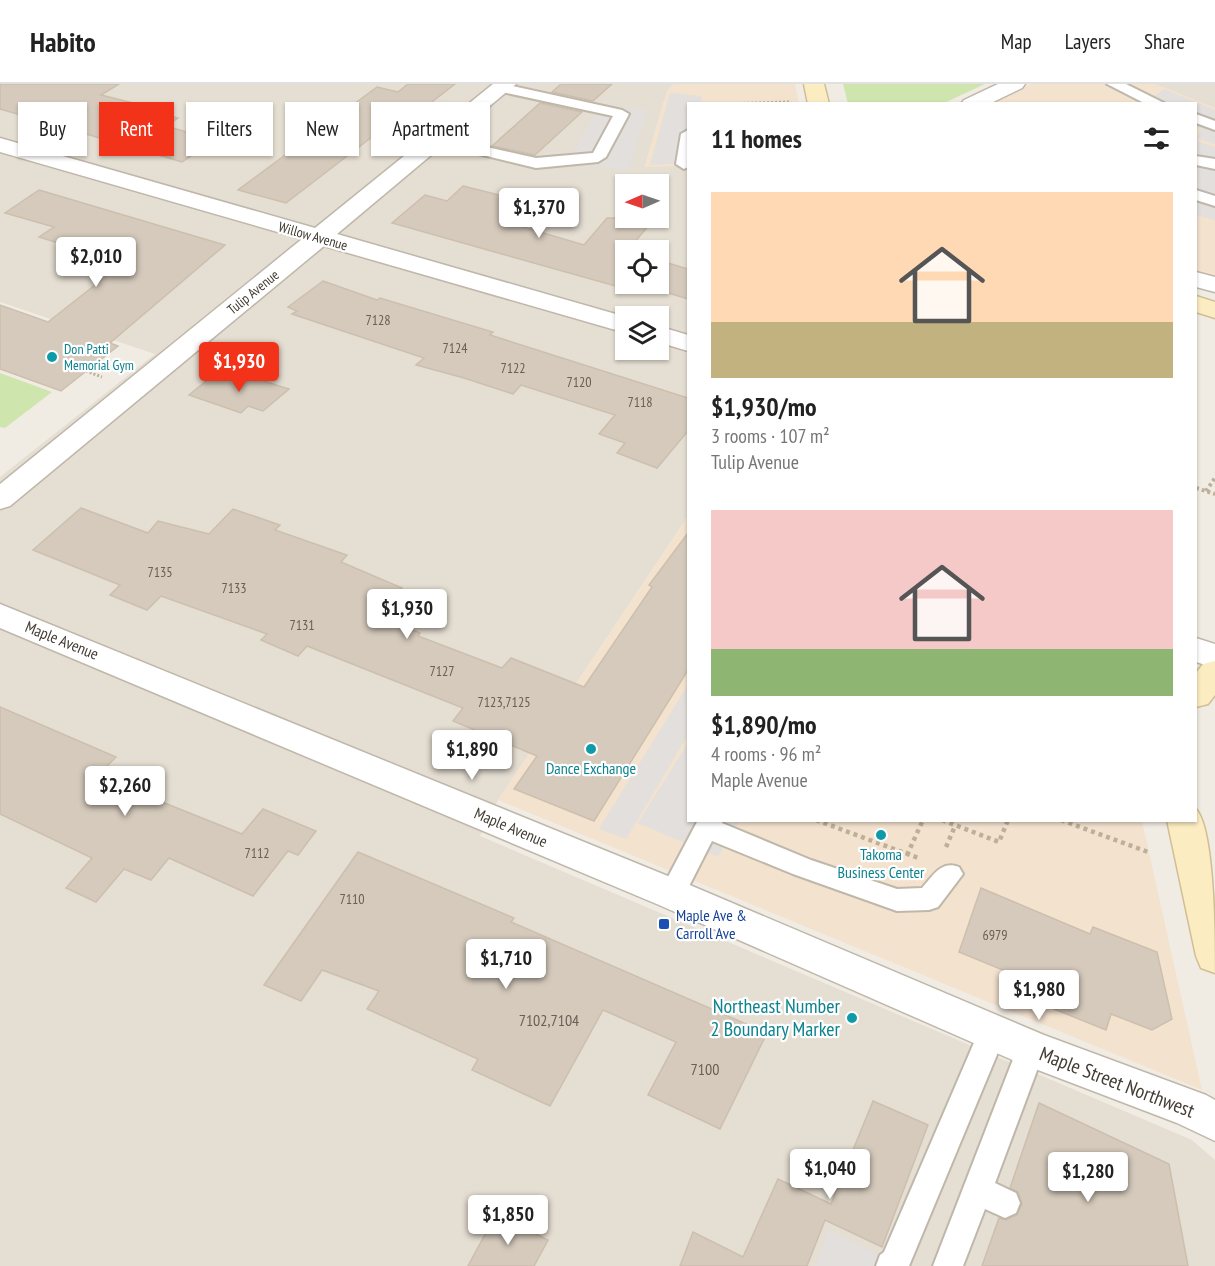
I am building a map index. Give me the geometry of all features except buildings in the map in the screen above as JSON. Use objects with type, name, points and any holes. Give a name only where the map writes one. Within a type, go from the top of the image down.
[{"type":"main road","points":[[814,84],[818,102]]},
{"type":"main road","points":[[1197,304],[1215,310]]},
{"type":"main road","points":[[1197,694],[1215,673]]},
{"type":"main road","points":[[1185,822],[1215,956]]},
{"type":"street","points":[[975,102],[1015,84]]},
{"type":"street","name":"Tulip Avenue","points":[[484,102],[504,86]]},
{"type":"street","name":"Willow Avenue","points":[[0,145],[615,322]]},
{"type":"street","name":"Tulip Avenue","points":[[0,499],[419,156]]},
{"type":"street","points":[[1197,279],[1215,285]]},
{"type":"street","points":[[669,337],[687,343]]},
{"type":"street","name":"Maple Avenue","points":[[0,615],[672,894],[920,1002]]},
{"type":"street","points":[[1197,650],[1215,656]]},
{"type":"street","name":"Maple Street Northwest","points":[[920,1002],[1031,1049],[1191,1109],[1215,1121]]},
{"type":"lane","points":[[1114,84],[1154,102]]},
{"type":"lane","points":[[490,152],[536,163],[598,157],[622,114],[504,86]]},
{"type":"lane","points":[[1197,118],[1215,126]]},
{"type":"lane","points":[[684,164],[687,142]]},
{"type":"lane","points":[[1197,161],[1215,164]]},
{"type":"lane","points":[[1197,195],[1215,201]]},
{"type":"lane","points":[[672,894],[709,824],[802,867],[897,900],[928,899],[950,874]]},
{"type":"lane","points":[[891,1266],[895,1263],[992,1033]]},
{"type":"lane","points":[[948,1266],[1031,1049]]},
{"type":"lane","points":[[977,1190],[1005,1203]]},
{"type":"path","points":[[1206,491],[1215,478]]},
{"type":"path","points":[[1197,488],[1215,494]]},
{"type":"path","points":[[821,822],[919,860],[927,856]]},
{"type":"path","points":[[907,855],[922,822]]},
{"type":"path","points":[[946,822],[999,842],[1007,822]]},
{"type":"path","points":[[1066,822],[1148,852]]},
{"type":"path","points":[[948,842],[955,826]]},
{"type":"shaded area","points":[[0,84],[674,84],[667,91],[645,166],[687,166],[687,517],[498,800],[480,836],[1192,1140],[1215,1160],[1215,1266],[0,1266],[0,477],[155,354],[0,302]]},
{"type":"shaded area","points":[[674,84],[795,84],[799,102],[687,102],[687,166],[645,167],[667,91]]},
{"type":"shaded area","points":[[1031,84],[1155,84],[1215,108],[1215,278],[1197,273],[1197,102],[993,102]]},
{"type":"shaded area","points":[[1155,84],[1215,84],[1215,108]]},
{"type":"shaded area","points":[[1164,89],[1196,102],[1147,102]]},
{"type":"shaded area","points":[[670,93],[701,96],[701,102],[687,102],[687,163],[650,165]]},
{"type":"shaded area","points":[[1197,103],[1215,110],[1215,144],[1197,138],[1202,129],[1197,126]]},
{"type":"shaded area","points":[[600,105],[648,110],[628,170],[567,163]]},
{"type":"shaded area","points":[[1197,141],[1215,147],[1215,220],[1197,215]]},
{"type":"shaded area","points":[[687,517],[687,822],[1142,822],[1202,1090],[498,800]]},
{"type":"shaded area","points":[[687,687],[687,737],[626,839],[599,829]]},
{"type":"shaded area","points":[[687,745],[687,822],[738,822],[718,857],[638,823]]},
{"type":"shaded area","points":[[828,1229],[901,1266],[815,1266]]},
{"type":"green space","points":[[843,84],[985,84],[946,102],[848,102]]},
{"type":"green space","points":[[0,373],[52,392],[5,428],[0,427]]},
{"type":"place","name":"Don Patti Memorial Gym","points":[[52,357]]},
{"type":"place","name":"Dance Exchange","points":[[591,749]]},
{"type":"place","name":"Takoma Business Center","points":[[881,835]]},
{"type":"place","name":"Maple Ave & Carroll Ave","points":[[664,924]]},
{"type":"place","name":"Northeast Number 2 Boundary Marker","points":[[852,1018]]}]
